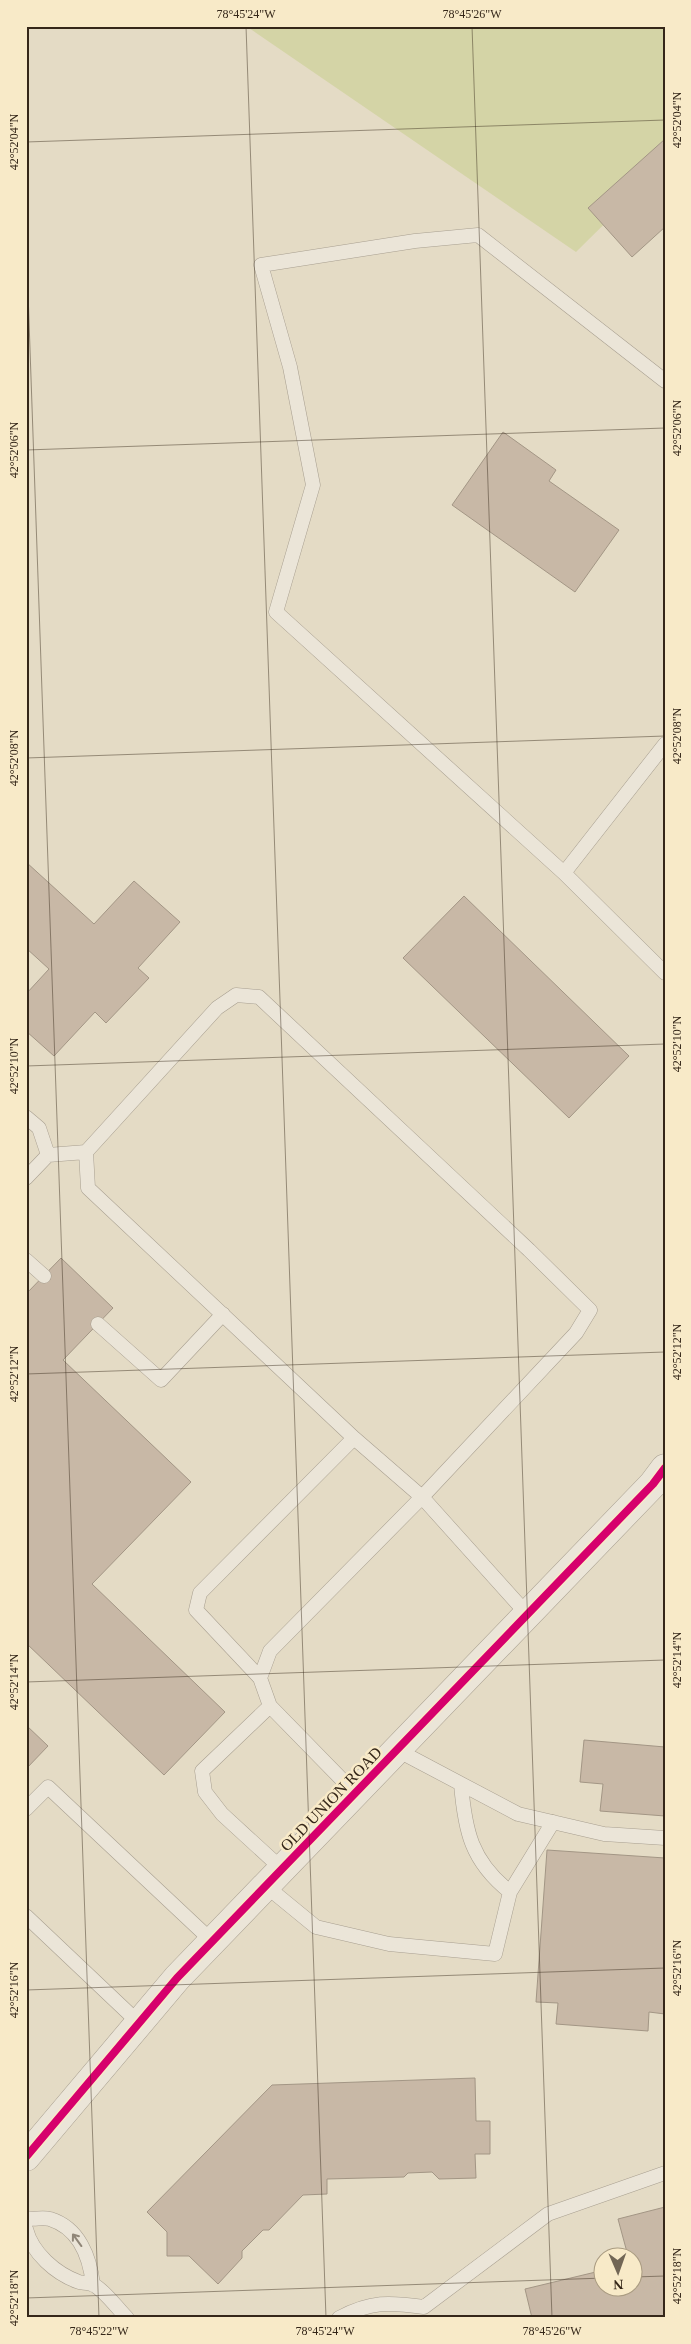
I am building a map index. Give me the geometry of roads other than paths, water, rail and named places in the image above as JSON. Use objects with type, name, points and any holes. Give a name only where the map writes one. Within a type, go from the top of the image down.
[{"type":"street","name":"OLD UNION ROAD","points":[[26,2156],[139,2024],[213,1942],[665,1468]]},
{"type":"lane","points":[[665,381],[478,236],[415,241],[260,265],[290,367],[313,485],[276,612],[564,873],[665,972]]},
{"type":"lane","points":[[564,873],[665,744]]},
{"type":"lane","points":[[26,1178],[48,1155],[86,1152],[217,1008],[236,994],[259,997],[566,1285],[590,1310],[576,1333],[422,1498],[270,1651],[260,1678]]},
{"type":"lane","points":[[26,1117],[39,1128],[48,1155]]},
{"type":"lane","points":[[86,1152],[88,1188],[354,1438],[422,1498],[527,1614]]},
{"type":"lane","points":[[26,1260],[44,1276]]},
{"type":"lane","points":[[98,1324],[161,1380],[222,1314]]},
{"type":"lane","points":[[354,1438],[200,1593],[196,1610],[260,1678],[270,1706],[355,1793]]},
{"type":"lane","points":[[270,1706],[202,1771],[205,1792],[316,1927],[389,1944],[495,1954],[510,1892],[553,1822]]},
{"type":"lane","points":[[397,1750],[518,1814],[604,1834],[665,1838]]},
{"type":"lane","points":[[461,1784],[464,1820],[469,1837],[492,1878],[510,1892]]},
{"type":"lane","points":[[26,1809],[48,1787],[213,1942]]},
{"type":"lane","points":[[26,1916],[139,2024]]},
{"type":"lane","points":[[339,2318],[361,2307],[393,2303],[426,2313],[548,2214],[665,2172]]},
{"type":"lane","points":[[93,2284],[80,2282],[62,2274],[29,2241],[27,2223],[51,2220],[71,2230],[87,2253],[93,2284],[126,2318]]}]
